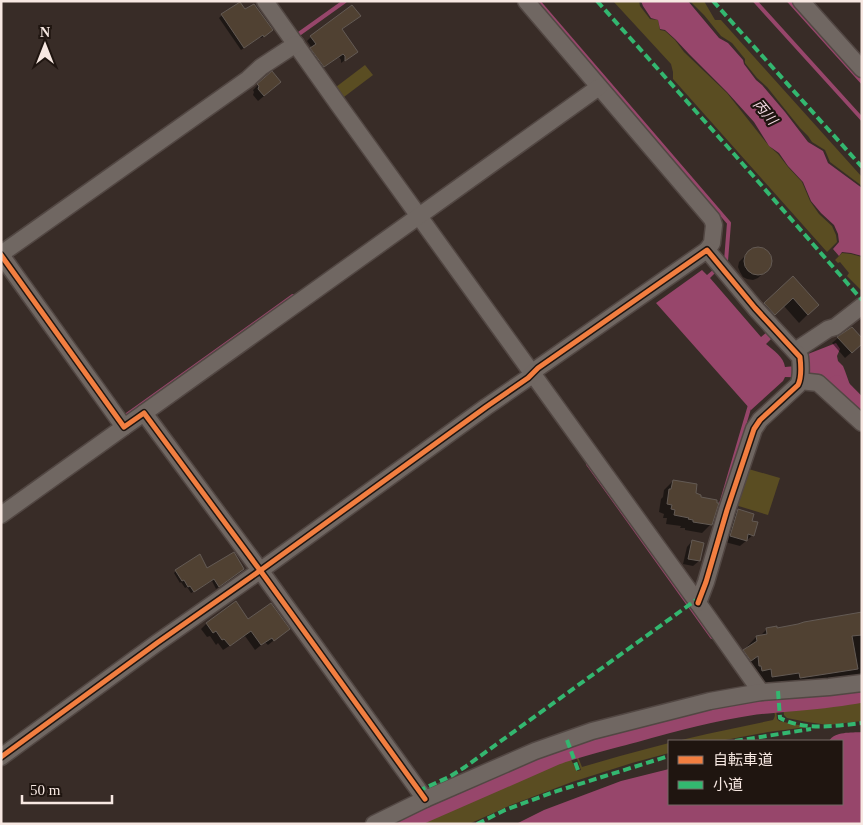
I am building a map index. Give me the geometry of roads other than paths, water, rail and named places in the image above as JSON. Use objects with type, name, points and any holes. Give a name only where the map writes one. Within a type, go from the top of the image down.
[{"type":"street","points":[[265,1],[292,43],[416,212],[761,692]]},
{"type":"street","points":[[1,757],[157,643],[263,574],[528,378],[538,368],[707,250],[712,243],[714,225],[712,219],[526,1]]},
{"type":"street","points":[[801,1],[862,69]]},
{"type":"street","points":[[121,423],[1,254],[240,84],[292,43]]},
{"type":"street","points":[[1,515],[121,423],[144,413],[416,212],[596,83]]},
{"type":"street","points":[[707,250],[799,369],[862,423]]},
{"type":"street","points":[[698,603],[754,429],[760,420],[798,386],[799,369],[828,329],[835,327],[862,306]]},
{"type":"street","points":[[144,413],[425,799]]},
{"type":"street","points":[[374,824],[425,799],[535,751],[592,731],[710,701],[761,692],[830,688],[862,682]]},
{"type":"water","name":"丙川","points":[[641,1],[688,1],[719,38],[728,43],[743,60],[756,80],[785,112],[808,142],[823,151],[828,163],[862,188],[862,256],[842,252],[839,256],[833,249],[839,242],[834,225],[811,201],[803,182],[779,153],[769,146],[754,122],[727,92],[675,39],[665,30],[660,29],[658,20],[651,18]]},
{"type":"water","points":[[714,269],[716,272],[710,278],[761,337],[768,331],[773,337],[766,344],[780,357],[785,367],[807,365],[808,354],[836,343],[840,349],[837,356],[838,361],[843,366],[854,394],[862,402],[854,410],[819,378],[785,377],[751,410],[656,303],[702,270],[707,275]]},
{"type":"water","points":[[862,732],[862,824],[516,824],[544,810],[621,781],[668,769],[668,805],[843,805],[843,740],[830,740],[839,734]]},
{"type":"waterway","points":[[296,36],[345,1]]},
{"type":"waterway","points":[[538,1],[729,223],[726,261],[723,264]]},
{"type":"waterway","points":[[755,1],[862,119]]},
{"type":"waterway","points":[[789,1],[862,82]]},
{"type":"waterway","points":[[124,417],[293,296]]},
{"type":"waterway","points":[[837,386],[862,411]]},
{"type":"waterway","points":[[721,504],[750,405]]},
{"type":"waterway","points":[[588,464],[712,637]]},
{"type":"waterway","points":[[397,824],[557,754],[586,745],[720,710],[862,692]]},
{"type":"waterway","points":[[768,698],[768,703]]},
{"type":"waterway","points":[[750,700],[750,705]]}]
